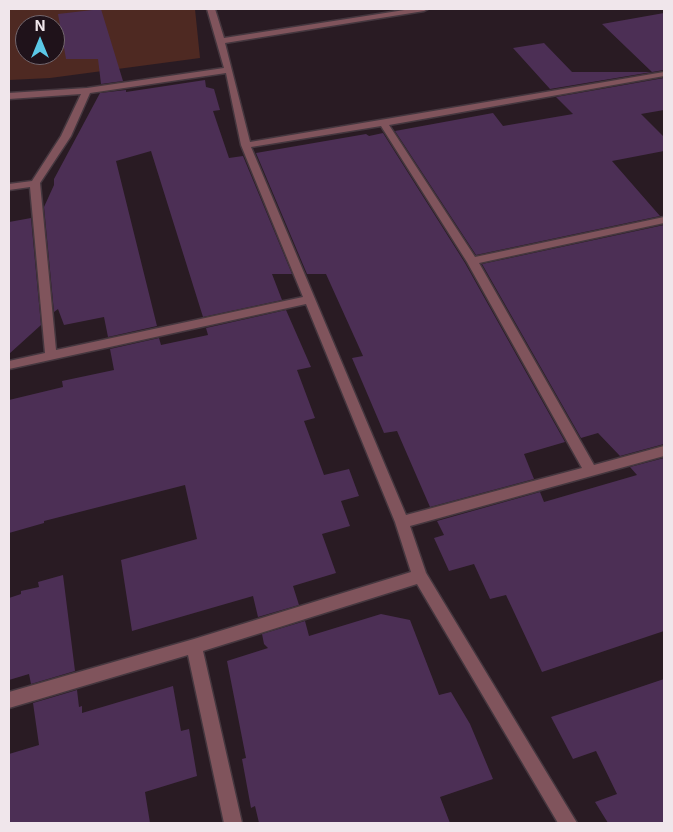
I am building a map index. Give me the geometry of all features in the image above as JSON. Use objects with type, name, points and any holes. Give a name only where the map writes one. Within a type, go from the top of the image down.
[{"type":"street","points":[[211,9],[229,70],[246,145],[402,522],[420,576],[568,823]]},
{"type":"street","points":[[220,40],[424,9]]},
{"type":"street","points":[[9,96],[87,91],[229,70]]},
{"type":"street","points":[[246,145],[664,74]]},
{"type":"street","points":[[50,356],[35,183],[66,136],[87,91]]},
{"type":"street","points":[[383,123],[472,261],[591,472]]},
{"type":"street","points":[[9,188],[35,183]]},
{"type":"street","points":[[472,261],[664,220]]},
{"type":"street","points":[[9,365],[311,299]]},
{"type":"street","points":[[402,522],[664,451]]},
{"type":"street","points":[[9,700],[194,646],[420,576]]},
{"type":"street","points":[[194,646],[233,823]]},
{"type":"shaded area","points":[[9,9],[195,9],[200,58],[50,78],[9,80]]},
{"type":"building","points":[[101,9],[123,81],[101,84],[98,59],[66,59],[65,15],[58,14]]},
{"type":"building","points":[[664,13],[664,70],[652,72],[602,24]]},
{"type":"building","points":[[544,43],[572,72],[652,72],[550,89],[513,48]]},
{"type":"building","points":[[664,78],[664,110],[641,114],[664,137],[664,151],[612,161],[660,216],[476,255],[395,131],[493,113],[503,126],[573,114],[556,97]]},
{"type":"building","points":[[205,80],[206,87],[214,89],[220,110],[213,111],[229,158],[243,156],[292,274],[272,274],[282,300],[203,317],[151,151],[116,161],[157,326],[108,337],[104,317],[64,325],[58,309],[54,312],[44,207],[54,185],[54,179],[100,93],[126,90],[126,92]]},
{"type":"building","points":[[383,133],[465,263],[565,442],[524,454],[534,479],[430,507],[397,431],[384,433],[352,358],[363,356],[326,274],[307,274],[256,153],[366,134],[369,136]]},
{"type":"building","points":[[31,218],[41,325],[9,354],[9,222]]},
{"type":"building","points":[[664,225],[664,444],[620,456],[598,433],[581,438],[482,264]]},
{"type":"building","points":[[286,310],[311,367],[297,370],[315,418],[304,421],[324,475],[349,469],[359,496],[341,501],[350,526],[322,534],[336,573],[293,586],[299,605],[258,617],[253,596],[132,631],[121,560],[197,539],[185,485],[44,521],[44,523],[9,533],[9,400],[63,387],[62,381],[114,370],[110,349],[159,338],[161,345],[208,335],[206,328]]},
{"type":"building","points":[[664,458],[664,631],[542,672],[506,595],[490,599],[474,564],[449,571],[434,538],[444,535],[437,521],[540,492],[544,502],[637,475],[630,467]]},
{"type":"building","points":[[63,575],[75,671],[31,684],[29,674],[9,680],[9,598],[21,594],[21,591],[39,587],[38,582]]},
{"type":"building","points":[[381,614],[410,620],[439,695],[451,692],[470,724],[493,779],[440,797],[450,823],[259,823],[255,806],[251,808],[242,759],[246,758],[227,661],[268,648],[264,644],[262,634],[305,621],[309,636]]},
{"type":"building","points":[[664,679],[664,823],[608,823],[595,802],[617,794],[596,751],[573,759],[551,717]]},
{"type":"building","points":[[173,686],[181,731],[189,729],[197,776],[145,792],[150,823],[9,823],[9,754],[39,745],[33,703],[77,690],[79,707],[82,706],[82,713]]}]
